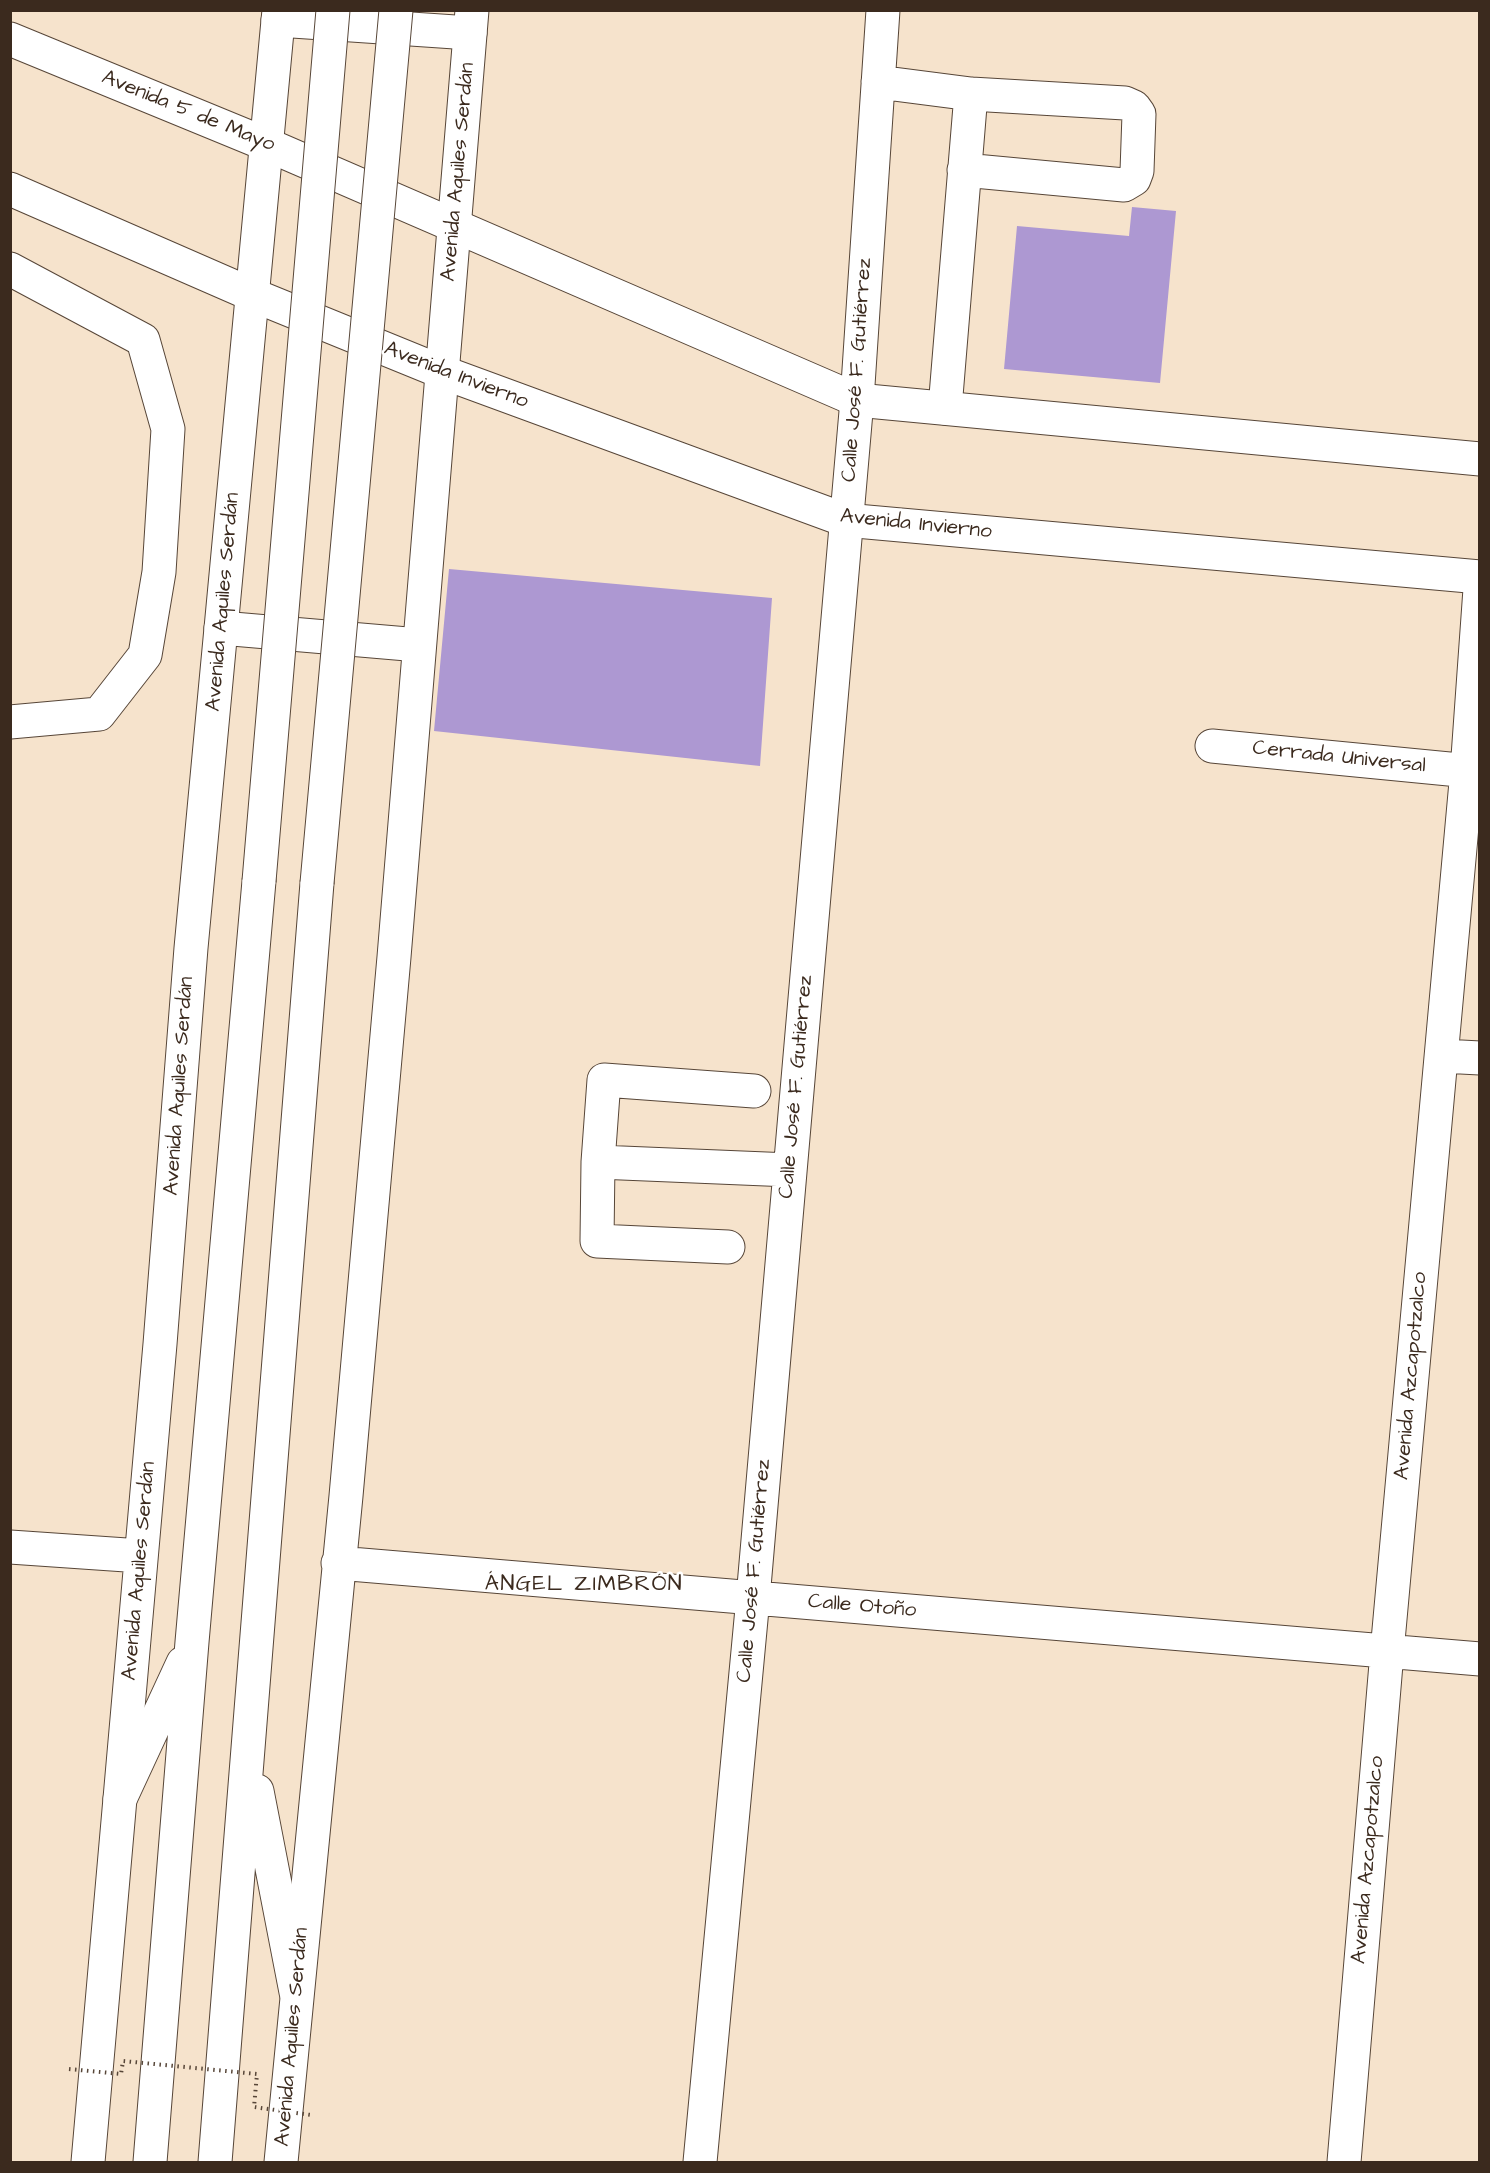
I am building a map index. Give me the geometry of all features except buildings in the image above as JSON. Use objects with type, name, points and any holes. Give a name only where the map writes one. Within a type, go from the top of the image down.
[{"type":"main road","points":[[150,2163],[192,1642],[333,10]]},
{"type":"main road","points":[[215,2163],[317,884],[396,10]]},
{"type":"main road","name":"Calle José F. Gutiérrez","points":[[700,2163],[753,1598],[857,400],[882,10]]},
{"type":"main road","points":[[279,15],[471,22]]},
{"type":"main road","name":"Avenida Aquiles Serdán","points":[[88,2163],[191,948],[279,15]]},
{"type":"main road","name":"Avenida Aquiles Serdán","points":[[281,2163],[394,957],[471,22]]},
{"type":"main road","name":"Avenida 5 de Mayo","points":[[10,39],[268,145],[454,226]]},
{"type":"main road","points":[[878,82],[971,94],[1125,103],[1134,107],[1139,114],[1137,171],[1134,179],[1124,185],[964,170]]},
{"type":"main road","points":[[945,408],[971,94]]},
{"type":"main road","points":[[10,189],[253,295]]},
{"type":"main road","points":[[454,226],[857,400],[1479,459]]},
{"type":"main road","points":[[10,269],[143,340],[168,429],[159,572],[145,655],[99,714],[10,722]]},
{"type":"main road","name":"Avenida Invierno","points":[[253,295],[442,372],[845,520],[1479,577]]},
{"type":"main road","name":"Avenida Azcapotzalco","points":[[1344,2163],[1387,1652],[1442,1056],[1473,772],[1479,589]]},
{"type":"main road","points":[[221,628],[420,645]]},
{"type":"main road","name":"Cerrada Universal","points":[[1212,746],[1473,772]]},
{"type":"main road","points":[[1442,1056],[1479,1058]]},
{"type":"main road","points":[[728,1247],[597,1241],[598,1162],[604,1080],[754,1091]]},
{"type":"main road","points":[[598,1162],[790,1170]]},
{"type":"main road","points":[[10,1547],[141,1556]]},
{"type":"main road","name":"Calle Otoño","points":[[338,1563],[1479,1659]]},
{"type":"main road","points":[[120,1799],[192,1642]]},
{"type":"main road","points":[[249,1753],[296,1992]]},
{"type":"path","points":[[69,2069],[121,2074],[123,2061],[257,2074],[254,2107],[311,2115]]},
{"type":"district","name":"ÁNGEL ZIMBRÓN","points":[[584,1585]]}]
